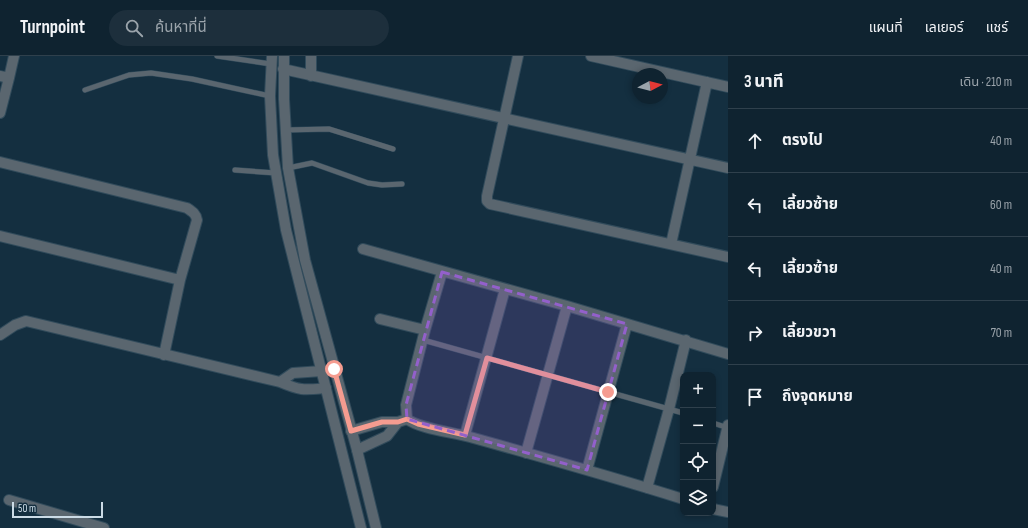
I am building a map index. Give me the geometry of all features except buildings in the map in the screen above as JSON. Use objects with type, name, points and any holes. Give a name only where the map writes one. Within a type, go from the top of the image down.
[{"type":"street","points":[[0,113],[4,77],[14,56]]},
{"type":"street","points":[[284,56],[285,130],[288,168],[305,260],[376,528]]},
{"type":"street","points":[[311,56],[311,76]]},
{"type":"street","points":[[518,56],[487,196],[487,201],[490,204],[728,257]]},
{"type":"street","points":[[591,56],[728,86]]},
{"type":"street","points":[[272,60],[270,96],[273,155],[286,230],[361,528]]},
{"type":"street","points":[[283,69],[728,168]]},
{"type":"street","points":[[671,244],[707,82]]},
{"type":"street","points":[[0,162],[187,208],[196,215],[197,220],[180,280],[164,355]]},
{"type":"street","points":[[0,236],[180,280]]},
{"type":"street","points":[[363,249],[686,340],[728,354]]},
{"type":"street","points":[[356,450],[388,436],[402,421],[442,272]]},
{"type":"street","points":[[465,435],[505,289]]},
{"type":"street","points":[[526,452],[567,306]]},
{"type":"street","points":[[380,319],[424,335]]},
{"type":"street","points":[[0,335],[15,325],[26,321],[280,382],[296,389],[303,390],[326,388]]},
{"type":"street","points":[[587,470],[627,324]]},
{"type":"street","points":[[647,488],[670,409],[686,340]]},
{"type":"street","points":[[280,382],[293,374],[322,371]]},
{"type":"street","points":[[351,431],[382,422],[402,421],[418,424],[526,452],[680,499]]},
{"type":"street","points":[[715,480],[728,427]]},
{"type":"street","points":[[9,500],[104,528]]},
{"type":"street","points":[[716,510],[728,512]]},
{"type":"lane","points":[[217,56],[272,60]]},
{"type":"lane","points":[[86,90],[129,75],[151,73],[270,96]]},
{"type":"lane","points":[[285,130],[329,128],[393,149]]},
{"type":"lane","points":[[288,168],[312,163],[368,183],[402,184]]},
{"type":"lane","points":[[236,170],[276,174]]},
{"type":"lane","points":[[424,335],[487,358],[548,374],[680,413]]},
{"type":"lane","points":[[716,424],[728,427]]},
{"type":"highlighted area","points":[[442,272],[627,324],[587,470],[407,419],[406,405]]},
{"type":"route","points":[[334,369],[351,431],[382,422],[398,422],[407,419],[418,424],[465,435],[487,358],[608,392]]}]
